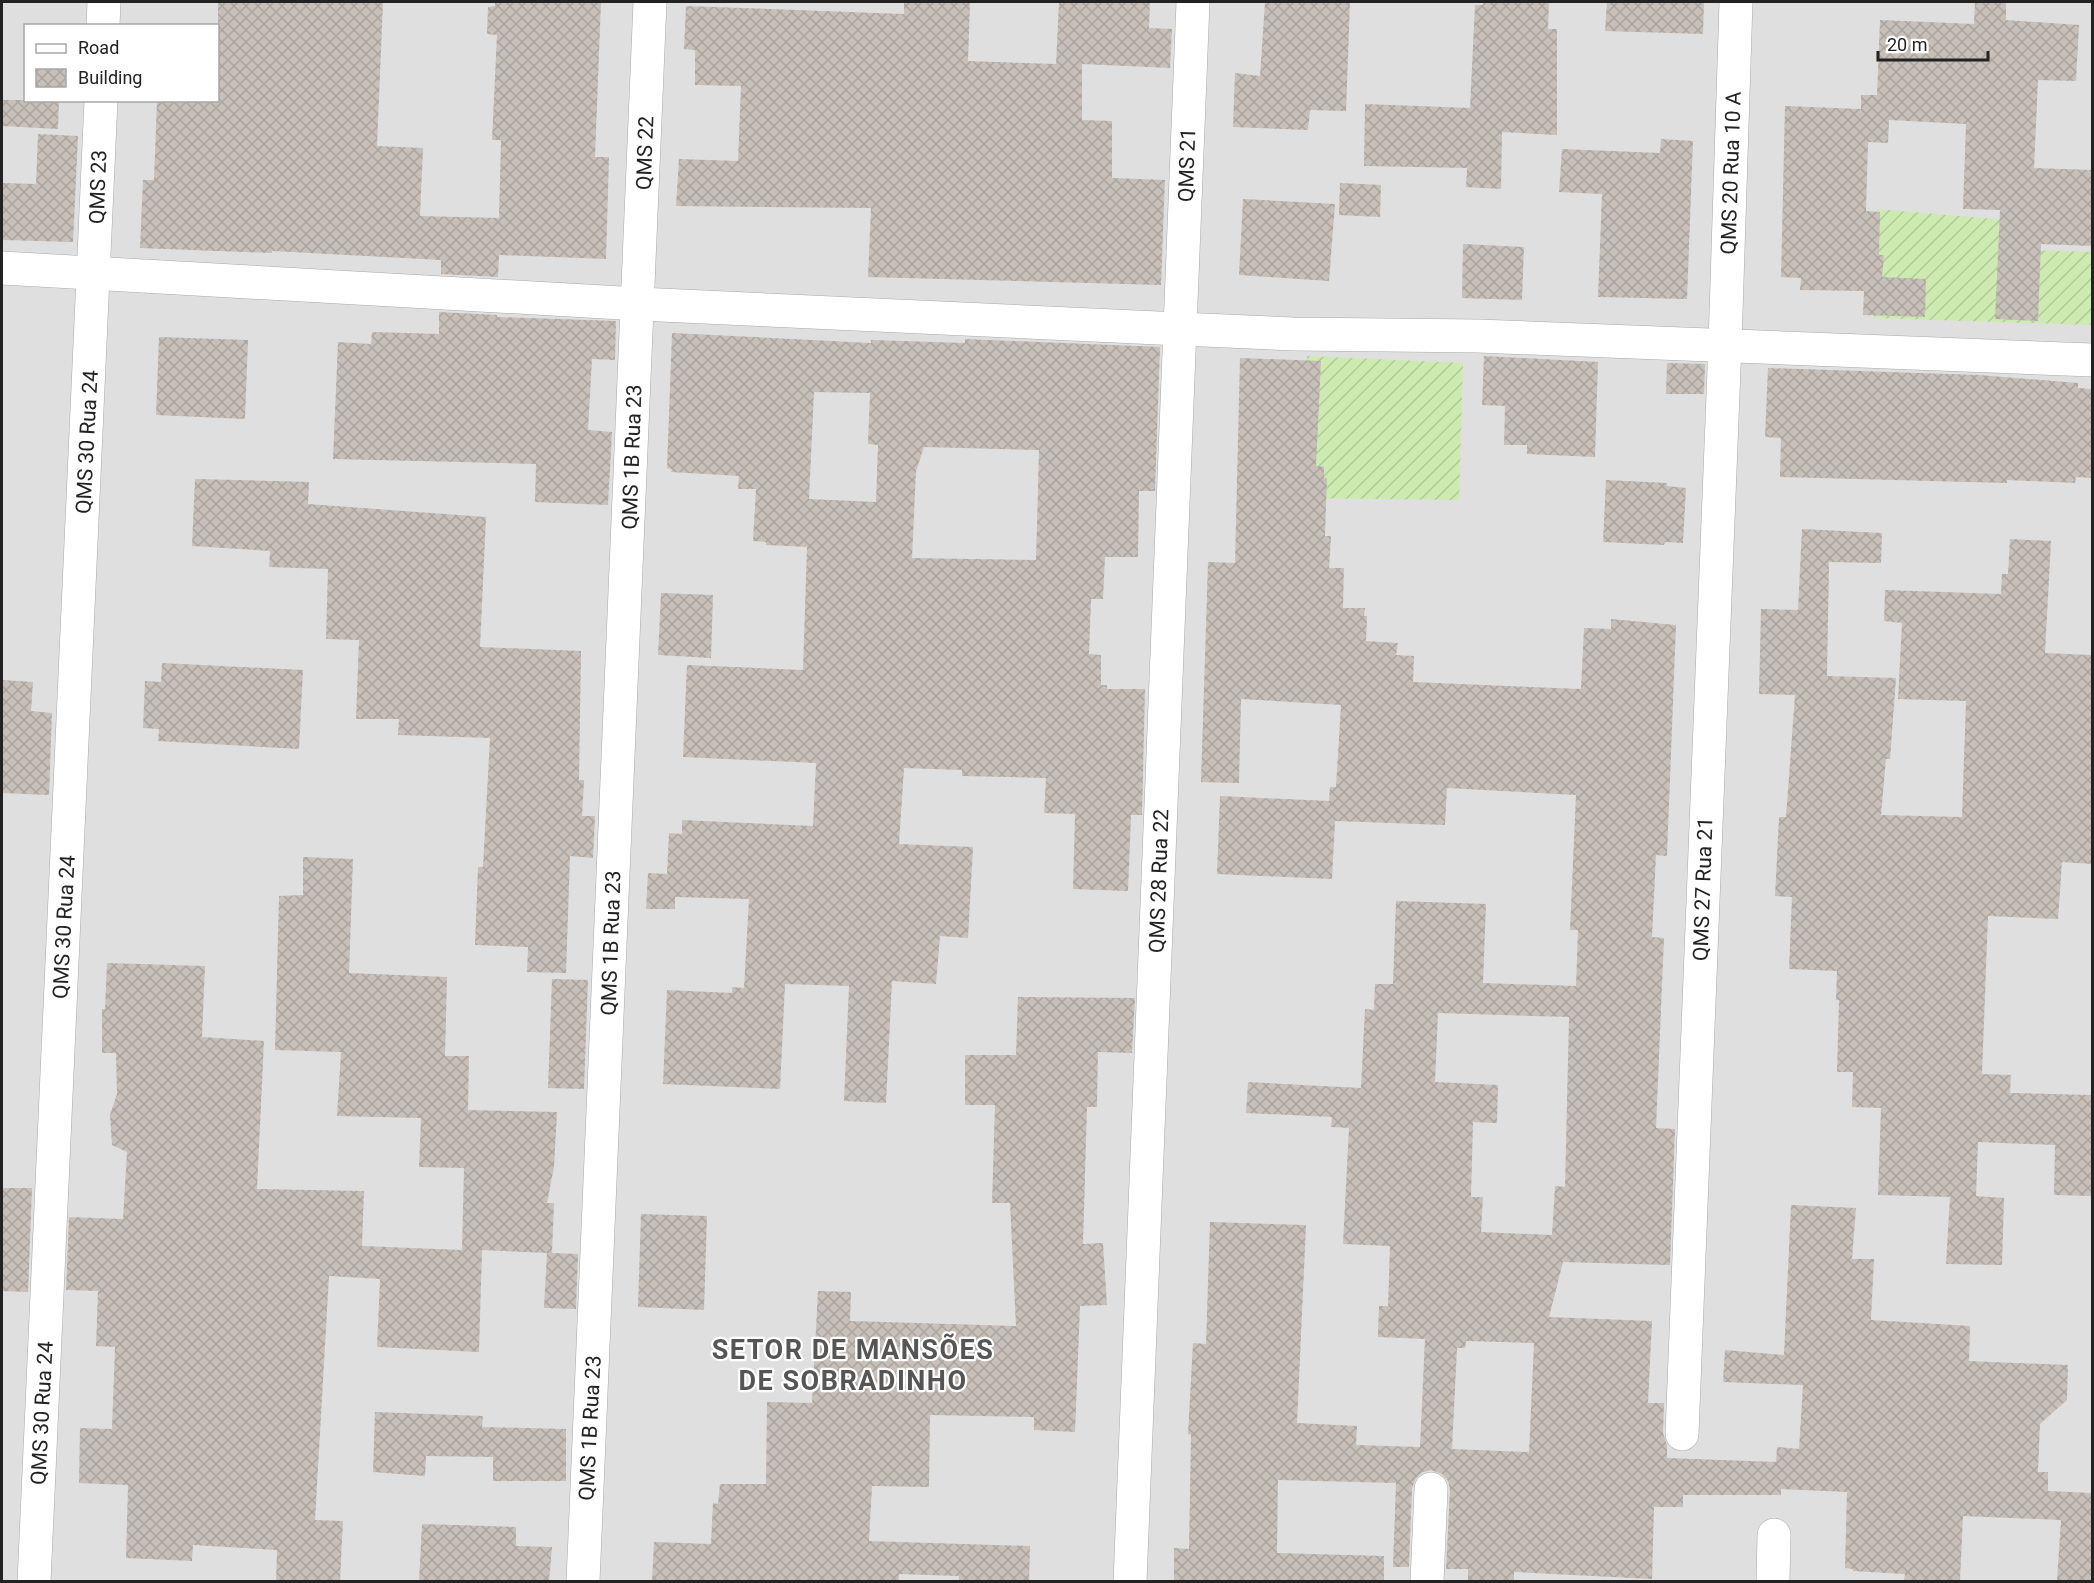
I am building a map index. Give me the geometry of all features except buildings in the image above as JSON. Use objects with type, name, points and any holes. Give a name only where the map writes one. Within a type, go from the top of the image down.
[{"type":"street","points":[[103,24],[104,2]]},
{"type":"street","name":"QMS 22","points":[[639,304],[650,2]]},
{"type":"street","name":"QMS 21","points":[[1180,329],[1193,2]]},
{"type":"street","name":"QMS 20 Rua 10 A","points":[[1725,344],[1736,2]]},
{"type":"street","name":"QMS 23","points":[[95,273],[101,102]]},
{"type":"street","points":[[2,268],[639,304],[1180,329],[1725,344],[2092,360]]},
{"type":"street","name":"QMS 30 Rua 24","points":[[34,1581],[95,273]]},
{"type":"street","name":"QMS 1B Rua 23","points":[[583,1581],[639,304]]},
{"type":"street","name":"QMS 28 Rua 22","points":[[1130,1581],[1138,1432],[1180,329]]},
{"type":"street","name":"QMS 27 Rua 21","points":[[1682,1434],[1725,344]]},
{"type":"street","points":[[1427,1581],[1431,1489]]},
{"type":"street","points":[[1773,1581],[1774,1535]]},
{"type":"shaded area","name":"SETOR DE MANSÕES DE SOBRADINHO","points":[[2,2],[2092,2],[2092,1581],[2,1581]]},
{"type":"green space","points":[[1877,209],[2019,221],[2027,250],[2092,252],[2092,325],[1874,318]]},
{"type":"green space","points":[[1307,356],[1463,363],[1459,500],[1301,498]]},
{"type":"district","name":"SETOR DE MANSÕES DE SOBRADINHO","points":[[853,1366]]}]
